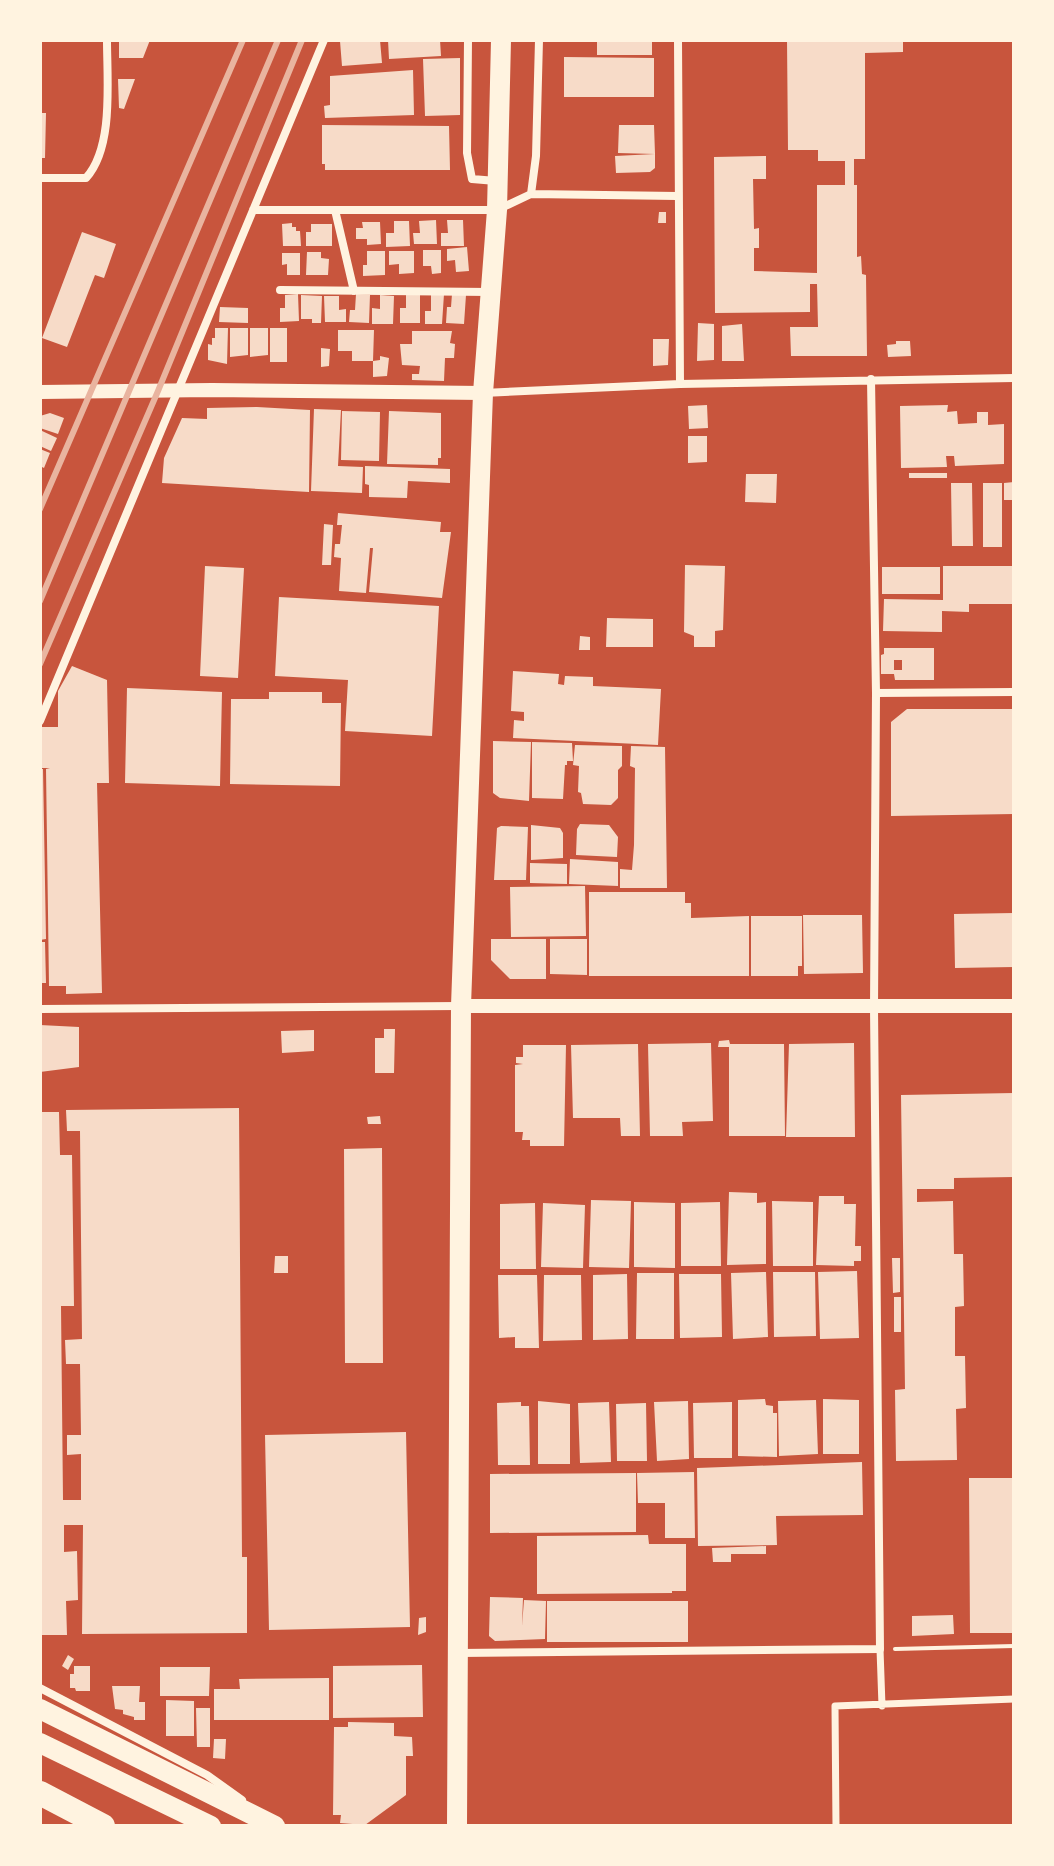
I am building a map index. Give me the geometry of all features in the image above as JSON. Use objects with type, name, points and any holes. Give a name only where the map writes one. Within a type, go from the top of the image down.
[{"type":"highway","points":[[40,1793],[103,1826]]},
{"type":"main road","points":[[457,1826],[461,1006],[483,393],[497,210],[501,40]]},
{"type":"main road","points":[[40,1709],[277,1826]]},
{"type":"main road","points":[[40,1743],[211,1826]]},
{"type":"street","points":[[40,178],[86,178],[98,165],[106,120],[107,40]]},
{"type":"street","points":[[40,721],[324,40]]},
{"type":"street","points":[[468,40],[467,153],[472,179],[498,181]]},
{"type":"street","points":[[531,194],[536,156],[539,40]]},
{"type":"street","points":[[678,40],[680,384]]},
{"type":"street","points":[[253,210],[497,210],[531,194],[677,196]]},
{"type":"street","points":[[335,210],[354,291]]},
{"type":"street","points":[[280,290],[490,292]]},
{"type":"street","points":[[40,392],[483,393],[680,384],[1014,378]]},
{"type":"street","points":[[871,379],[882,1706]]},
{"type":"street","points":[[876,693],[1014,692]]},
{"type":"street","points":[[40,1009],[1014,1006]]},
{"type":"street","points":[[458,1653],[880,1649]]},
{"type":"street","points":[[40,1688],[207,1775],[277,1826]]},
{"type":"street","points":[[836,1826],[835,1706],[1014,1699]]},
{"type":"path","points":[[880,1649],[1014,1646]]},
{"type":"building","points":[[119,40],[150,40],[143,58],[119,58]]},
{"type":"building","points":[[380,40],[382,63],[342,66],[340,41]]},
{"type":"building","points":[[388,40],[440,40],[441,56],[389,59]]},
{"type":"building","points":[[652,40],[652,55],[597,55],[597,42]]},
{"type":"building","points":[[787,40],[903,40],[903,52],[865,53],[865,159],[854,159],[854,185],[857,185],[857,257],[861,256],[862,274],[866,275],[867,356],[791,356],[790,327],[818,327],[817,284],[810,284],[810,312],[715,313],[714,157],[766,156],[766,179],[753,179],[754,229],[759,228],[759,248],[754,248],[754,271],[817,273],[817,185],[845,185],[845,161],[818,161],[818,150],[788,150]]},
{"type":"building","points":[[564,57],[654,58],[654,97],[564,97]]},
{"type":"building","points":[[460,58],[460,115],[425,116],[423,59]]},
{"type":"building","points":[[413,70],[414,115],[325,118],[324,106],[330,105],[330,76]]},
{"type":"building","points":[[118,79],[135,79],[124,109],[119,108]]},
{"type":"building","points":[[40,113],[46,113],[45,158],[40,158]]},
{"type":"building","points":[[322,125],[449,126],[450,170],[325,170],[325,164],[322,164]]},
{"type":"building","points":[[619,125],[654,125],[655,154],[618,153]]},
{"type":"building","points":[[655,154],[655,168],[650,172],[616,173],[615,156]]},
{"type":"building","points":[[659,212],[666,212],[666,223],[658,223]]},
{"type":"building","points":[[436,220],[437,244],[414,244],[413,233],[420,233],[419,221]]},
{"type":"building","points":[[447,220],[463,220],[464,246],[441,246],[441,233],[448,233]]},
{"type":"building","points":[[394,221],[409,221],[410,246],[386,247],[386,233],[394,233]]},
{"type":"building","points":[[362,222],[380,222],[381,244],[367,245],[367,239],[356,239],[356,228],[363,228]]},
{"type":"building","points":[[292,223],[296,231],[300,231],[301,246],[283,246],[282,224]]},
{"type":"building","points":[[311,224],[332,224],[332,246],[306,246],[306,232],[311,232]]},
{"type":"building","points":[[82,232],[116,244],[104,278],[95,275],[67,347],[42,338]]},
{"type":"building","points":[[467,247],[469,271],[456,272],[455,260],[447,261],[447,249]]},
{"type":"building","points":[[423,250],[441,250],[441,273],[432,274],[431,266],[423,266]]},
{"type":"building","points":[[367,251],[385,251],[385,275],[363,276]]},
{"type":"building","points":[[389,251],[414,251],[414,273],[399,274],[399,264],[389,265]]},
{"type":"building","points":[[307,252],[321,252],[321,258],[329,259],[328,275],[306,275]]},
{"type":"building","points":[[282,253],[300,253],[300,275],[287,275],[287,264],[282,265]]},
{"type":"building","points":[[298,294],[299,321],[280,322],[280,308],[285,308],[285,295]]},
{"type":"building","points":[[356,294],[370,295],[369,323],[349,322],[350,310],[355,310]]},
{"type":"building","points":[[431,294],[444,294],[442,324],[425,324],[425,311],[431,311]]},
{"type":"building","points":[[452,294],[466,295],[464,324],[446,323]]},
{"type":"building","points":[[301,295],[322,296],[321,323],[301,319]]},
{"type":"building","points":[[380,295],[394,296],[393,324],[372,324],[372,308],[380,309]]},
{"type":"building","points":[[406,295],[420,295],[420,323],[400,323],[400,308],[406,308]]},
{"type":"building","points":[[324,296],[339,296],[339,310],[346,309],[346,322],[325,322]]},
{"type":"building","points":[[220,307],[248,308],[248,323],[219,322]]},
{"type":"building","points":[[698,323],[714,324],[714,360],[697,361]]},
{"type":"building","points":[[742,324],[744,361],[722,361],[722,326]]},
{"type":"building","points":[[215,328],[228,328],[227,364],[208,360],[208,344],[212,345]]},
{"type":"building","points":[[230,328],[248,328],[248,355],[230,357]]},
{"type":"building","points":[[250,328],[268,328],[268,355],[250,357]]},
{"type":"building","points":[[270,328],[287,328],[287,362],[270,362]]},
{"type":"building","points":[[338,330],[374,330],[373,361],[352,361],[352,351],[338,351]]},
{"type":"building","points":[[412,331],[452,331],[450,343],[455,344],[454,358],[445,358],[444,381],[412,380],[412,374],[419,374],[420,366],[402,365],[400,344],[412,344]]},
{"type":"building","points":[[653,339],[669,339],[668,365],[653,366]]},
{"type":"building","points":[[896,341],[910,341],[911,356],[888,357],[887,345],[896,344]]},
{"type":"building","points":[[321,348],[330,349],[329,366],[321,367]]},
{"type":"building","points":[[380,356],[389,358],[387,376],[373,377],[373,361],[380,360]]},
{"type":"building","points":[[707,405],[708,428],[689,429],[688,406]]},
{"type":"building","points":[[948,405],[947,412],[957,411],[958,424],[977,423],[977,412],[988,412],[988,425],[1004,424],[1004,464],[955,466],[954,456],[946,456],[947,467],[901,468],[900,406]]},
{"type":"building","points":[[207,408],[310,410],[309,492],[162,483],[164,458],[182,418],[207,419]]},
{"type":"building","points":[[314,409],[341,410],[338,466],[363,467],[362,493],[311,491]]},
{"type":"building","points":[[342,411],[380,412],[379,461],[341,460]]},
{"type":"building","points":[[389,411],[441,413],[441,458],[438,458],[438,465],[387,464]]},
{"type":"building","points":[[50,413],[64,418],[58,434],[40,428],[40,416]]},
{"type":"building","points":[[40,430],[57,438],[51,451],[40,446]]},
{"type":"building","points":[[688,436],[707,436],[707,462],[688,463]]},
{"type":"building","points":[[40,449],[50,453],[44,468],[40,466]]},
{"type":"building","points":[[365,466],[450,469],[450,483],[408,481],[407,498],[369,497]]},
{"type":"building","points":[[909,473],[947,473],[947,478],[909,478]]},
{"type":"building","points":[[746,474],[777,474],[776,503],[745,502]]},
{"type":"building","points":[[1014,482],[1014,500],[1004,500],[1004,483]]},
{"type":"building","points":[[951,483],[972,483],[973,546],[952,546]]},
{"type":"building","points":[[983,483],[1002,483],[1002,547],[983,547]]},
{"type":"building","points":[[338,513],[441,522],[440,532],[451,532],[442,598],[369,592],[373,548],[370,548],[366,593],[339,591],[341,558],[334,557],[335,544],[340,544],[342,525],[337,525]]},
{"type":"building","points":[[324,524],[333,525],[331,565],[322,565]]},
{"type":"building","points":[[685,565],[725,566],[723,630],[715,631],[715,647],[694,647],[694,636],[684,632]]},
{"type":"building","points":[[205,566],[244,568],[238,678],[200,676]]},
{"type":"building","points":[[943,566],[1014,566],[1014,604],[969,604],[969,612],[942,611],[942,632],[883,631],[884,599],[943,600]]},
{"type":"building","points":[[882,567],[940,567],[940,594],[882,594]]},
{"type":"building","points":[[279,597],[439,606],[432,736],[345,731],[348,680],[275,676]]},
{"type":"building","points":[[607,618],[653,619],[653,647],[606,647]]},
{"type":"building","points":[[580,636],[590,637],[590,650],[579,650]]},
{"type":"building","points":[[884,648],[934,648],[934,680],[895,680],[894,674],[881,674],[881,655]],"holes":[[[894,660],[902,660],[902,670],[894,670]]]},
{"type":"building","points":[[72,666],[107,680],[109,783],[97,783],[102,993],[66,994],[66,986],[49,986],[46,769],[50,768],[40,768],[41,727],[58,727],[58,691]]},
{"type":"building","points":[[513,671],[559,674],[558,684],[564,685],[565,676],[593,677],[593,686],[661,689],[658,745],[513,738],[514,720],[524,721],[524,712],[511,711]]},
{"type":"building","points":[[127,688],[222,692],[220,786],[125,783]]},
{"type":"building","points":[[269,692],[322,692],[322,703],[341,703],[340,786],[230,784],[231,699],[269,699]]},
{"type":"building","points":[[907,709],[1014,709],[1014,814],[891,816],[891,722]]},
{"type":"building","points":[[493,741],[531,742],[529,801],[500,798],[493,793]]},
{"type":"building","points":[[532,742],[572,743],[573,761],[567,761],[565,765],[563,799],[532,798]]},
{"type":"building","points":[[575,745],[622,746],[618,798],[611,805],[583,804],[578,792],[579,766],[573,765]]},
{"type":"building","points":[[631,746],[665,747],[667,888],[620,888],[620,869],[632,870],[634,845],[635,768],[630,766]]},
{"type":"building","points":[[40,769],[43,769],[46,939],[40,940]]},
{"type":"building","points":[[580,824],[609,825],[618,837],[617,857],[576,855]]},
{"type":"building","points":[[531,825],[560,828],[563,833],[563,858],[531,860]]},
{"type":"building","points":[[528,827],[526,880],[494,880],[497,828]]},
{"type":"building","points":[[570,859],[618,862],[618,886],[569,884]]},
{"type":"building","points":[[530,863],[567,864],[567,884],[530,883]]},
{"type":"building","points":[[585,886],[586,936],[511,937],[510,887]]},
{"type":"building","points":[[589,892],[685,892],[685,903],[691,903],[691,918],[749,916],[749,976],[589,976]]},
{"type":"building","points":[[1014,913],[1014,967],[955,968],[954,914]]},
{"type":"building","points":[[803,915],[862,915],[863,973],[804,974]]},
{"type":"building","points":[[751,916],[802,916],[802,966],[798,966],[798,976],[751,976]]},
{"type":"building","points":[[491,939],[546,939],[546,979],[510,979],[491,960]]},
{"type":"building","points":[[550,939],[587,939],[587,975],[550,974]]},
{"type":"building","points":[[40,942],[45,942],[46,983],[40,983]]},
{"type":"building","points":[[40,1025],[79,1027],[79,1067],[40,1072]]},
{"type":"building","points":[[384,1029],[395,1029],[394,1073],[375,1073],[375,1038],[384,1038]]},
{"type":"building","points":[[314,1030],[314,1051],[282,1053],[281,1031]]},
{"type":"building","points":[[729,1040],[730,1044],[784,1044],[785,1136],[729,1136],[729,1047],[718,1047],[719,1041]]},
{"type":"building","points":[[711,1043],[713,1121],[682,1122],[683,1136],[650,1136],[648,1044]]},
{"type":"building","points":[[854,1043],[855,1137],[786,1137],[789,1044]]},
{"type":"building","points":[[638,1044],[640,1136],[621,1136],[620,1118],[573,1118],[571,1045]]},
{"type":"building","points":[[523,1045],[566,1045],[564,1146],[530,1146],[530,1140],[522,1140],[523,1132],[515,1132],[515,1065],[523,1064],[516,1063],[516,1057],[523,1057]]},
{"type":"building","points":[[1014,1093],[1014,1177],[954,1178],[954,1189],[917,1189],[917,1202],[953,1201],[954,1254],[963,1254],[964,1306],[955,1307],[955,1356],[965,1356],[966,1408],[956,1409],[957,1460],[896,1461],[895,1390],[905,1389],[901,1095]]},
{"type":"building","points":[[239,1108],[242,1557],[247,1557],[247,1633],[82,1634],[83,1525],[64,1525],[64,1552],[77,1551],[78,1600],[66,1601],[67,1635],[40,1635],[40,1112],[59,1112],[60,1155],[72,1155],[74,1306],[61,1306],[63,1500],[81,1500],[81,1454],[67,1455],[67,1435],[81,1435],[80,1364],[66,1364],[65,1340],[82,1339],[80,1131],[67,1131],[66,1110]]},
{"type":"building","points":[[380,1116],[381,1124],[368,1124],[367,1117]]},
{"type":"building","points":[[382,1148],[383,1363],[345,1363],[344,1149]]},
{"type":"building","points":[[729,1192],[757,1193],[757,1203],[766,1202],[766,1264],[727,1265]]},
{"type":"building","points":[[819,1196],[844,1196],[844,1204],[856,1204],[855,1246],[861,1246],[861,1261],[854,1261],[854,1266],[816,1265]]},
{"type":"building","points":[[591,1200],[631,1201],[629,1268],[589,1267]]},
{"type":"building","points":[[772,1201],[813,1202],[813,1266],[773,1266]]},
{"type":"building","points":[[634,1202],[675,1203],[675,1268],[634,1267]]},
{"type":"building","points":[[720,1202],[721,1266],[681,1266],[681,1203]]},
{"type":"building","points":[[535,1203],[536,1269],[500,1269],[500,1204]]},
{"type":"building","points":[[543,1203],[585,1205],[583,1268],[541,1267]]},
{"type":"building","points":[[275,1256],[288,1256],[288,1273],[274,1273]]},
{"type":"building","points":[[892,1258],[900,1258],[900,1292],[893,1293]]},
{"type":"building","points":[[857,1271],[859,1338],[820,1339],[818,1272]]},
{"type":"building","points":[[766,1272],[768,1337],[733,1339],[731,1273]]},
{"type":"building","points":[[773,1272],[815,1272],[816,1336],[774,1337]]},
{"type":"building","points":[[637,1273],[674,1273],[674,1339],[636,1339]]},
{"type":"building","points":[[627,1274],[628,1339],[593,1340],[593,1275]]},
{"type":"building","points":[[679,1274],[721,1274],[722,1337],[680,1338]]},
{"type":"building","points":[[498,1275],[537,1275],[539,1348],[515,1348],[515,1337],[499,1338]]},
{"type":"building","points":[[544,1275],[581,1275],[582,1340],[543,1341]]},
{"type":"building","points":[[894,1297],[901,1297],[901,1332],[894,1332]]},
{"type":"building","points":[[765,1399],[766,1405],[773,1406],[773,1413],[777,1413],[777,1457],[738,1456],[738,1400]]},
{"type":"building","points":[[823,1399],[859,1400],[859,1454],[823,1454]]},
{"type":"building","points":[[816,1400],[818,1454],[779,1456],[778,1401]]},
{"type":"building","points":[[538,1401],[570,1404],[570,1464],[538,1464]]},
{"type":"building","points":[[688,1401],[689,1459],[657,1461],[654,1402]]},
{"type":"building","points":[[521,1402],[521,1406],[529,1406],[530,1465],[498,1465],[497,1403]]},
{"type":"building","points":[[609,1402],[611,1462],[580,1463],[578,1403]]},
{"type":"building","points":[[732,1402],[732,1458],[694,1458],[693,1403]]},
{"type":"building","points":[[646,1403],[647,1461],[617,1461],[616,1404]]},
{"type":"building","points":[[406,1432],[410,1627],[269,1630],[265,1435]]},
{"type":"building","points":[[862,1462],[863,1515],[776,1516],[777,1545],[698,1546],[697,1468]]},
{"type":"building","points":[[694,1472],[695,1538],[665,1538],[665,1503],[638,1503],[637,1473]]},
{"type":"building","points":[[636,1473],[636,1532],[490,1533],[490,1474]]},
{"type":"building","points":[[969,1478],[1014,1478],[1014,1633],[970,1633]]},
{"type":"building","points":[[648,1535],[649,1544],[686,1544],[686,1591],[537,1594],[537,1536]]},
{"type":"building","points":[[766,1546],[766,1554],[731,1554],[731,1562],[713,1562],[712,1548]]},
{"type":"building","points":[[490,1597],[523,1598],[522,1626],[524,1600],[546,1601],[545,1639],[495,1641],[489,1636]]},
{"type":"building","points":[[547,1601],[688,1601],[688,1642],[547,1642]]},
{"type":"building","points":[[953,1615],[954,1634],[912,1636],[912,1616]]},
{"type":"building","points":[[426,1617],[426,1632],[418,1635],[419,1618]]},
{"type":"building","points":[[68,1655],[74,1659],[68,1670],[62,1666]]},
{"type":"building","points":[[422,1665],[423,1717],[333,1718],[333,1666]]},
{"type":"building","points":[[74,1666],[90,1666],[90,1691],[70,1688],[70,1674],[74,1674]]},
{"type":"building","points":[[160,1667],[210,1667],[209,1696],[160,1696]]},
{"type":"building","points":[[329,1678],[329,1720],[214,1720],[214,1689],[240,1689],[239,1679]]},
{"type":"building","points":[[112,1686],[140,1686],[139,1702],[145,1702],[145,1720],[134,1720],[134,1717],[123,1714],[123,1710],[115,1709]]},
{"type":"building","points":[[166,1700],[194,1701],[194,1736],[166,1736]]},
{"type":"building","points":[[196,1708],[210,1708],[210,1747],[197,1747]]},
{"type":"building","points":[[348,1722],[394,1723],[394,1736],[412,1737],[413,1756],[406,1756],[406,1795],[365,1825],[340,1823],[341,1815],[333,1815],[334,1727],[348,1727]]},
{"type":"building","points":[[214,1739],[226,1739],[225,1759],[213,1758]]},
{"type":"railway","points":[[40,509],[243,40]]},
{"type":"railway","points":[[40,601],[278,40]]},
{"type":"railway","points":[[40,664],[158,391],[302,40]]}]
